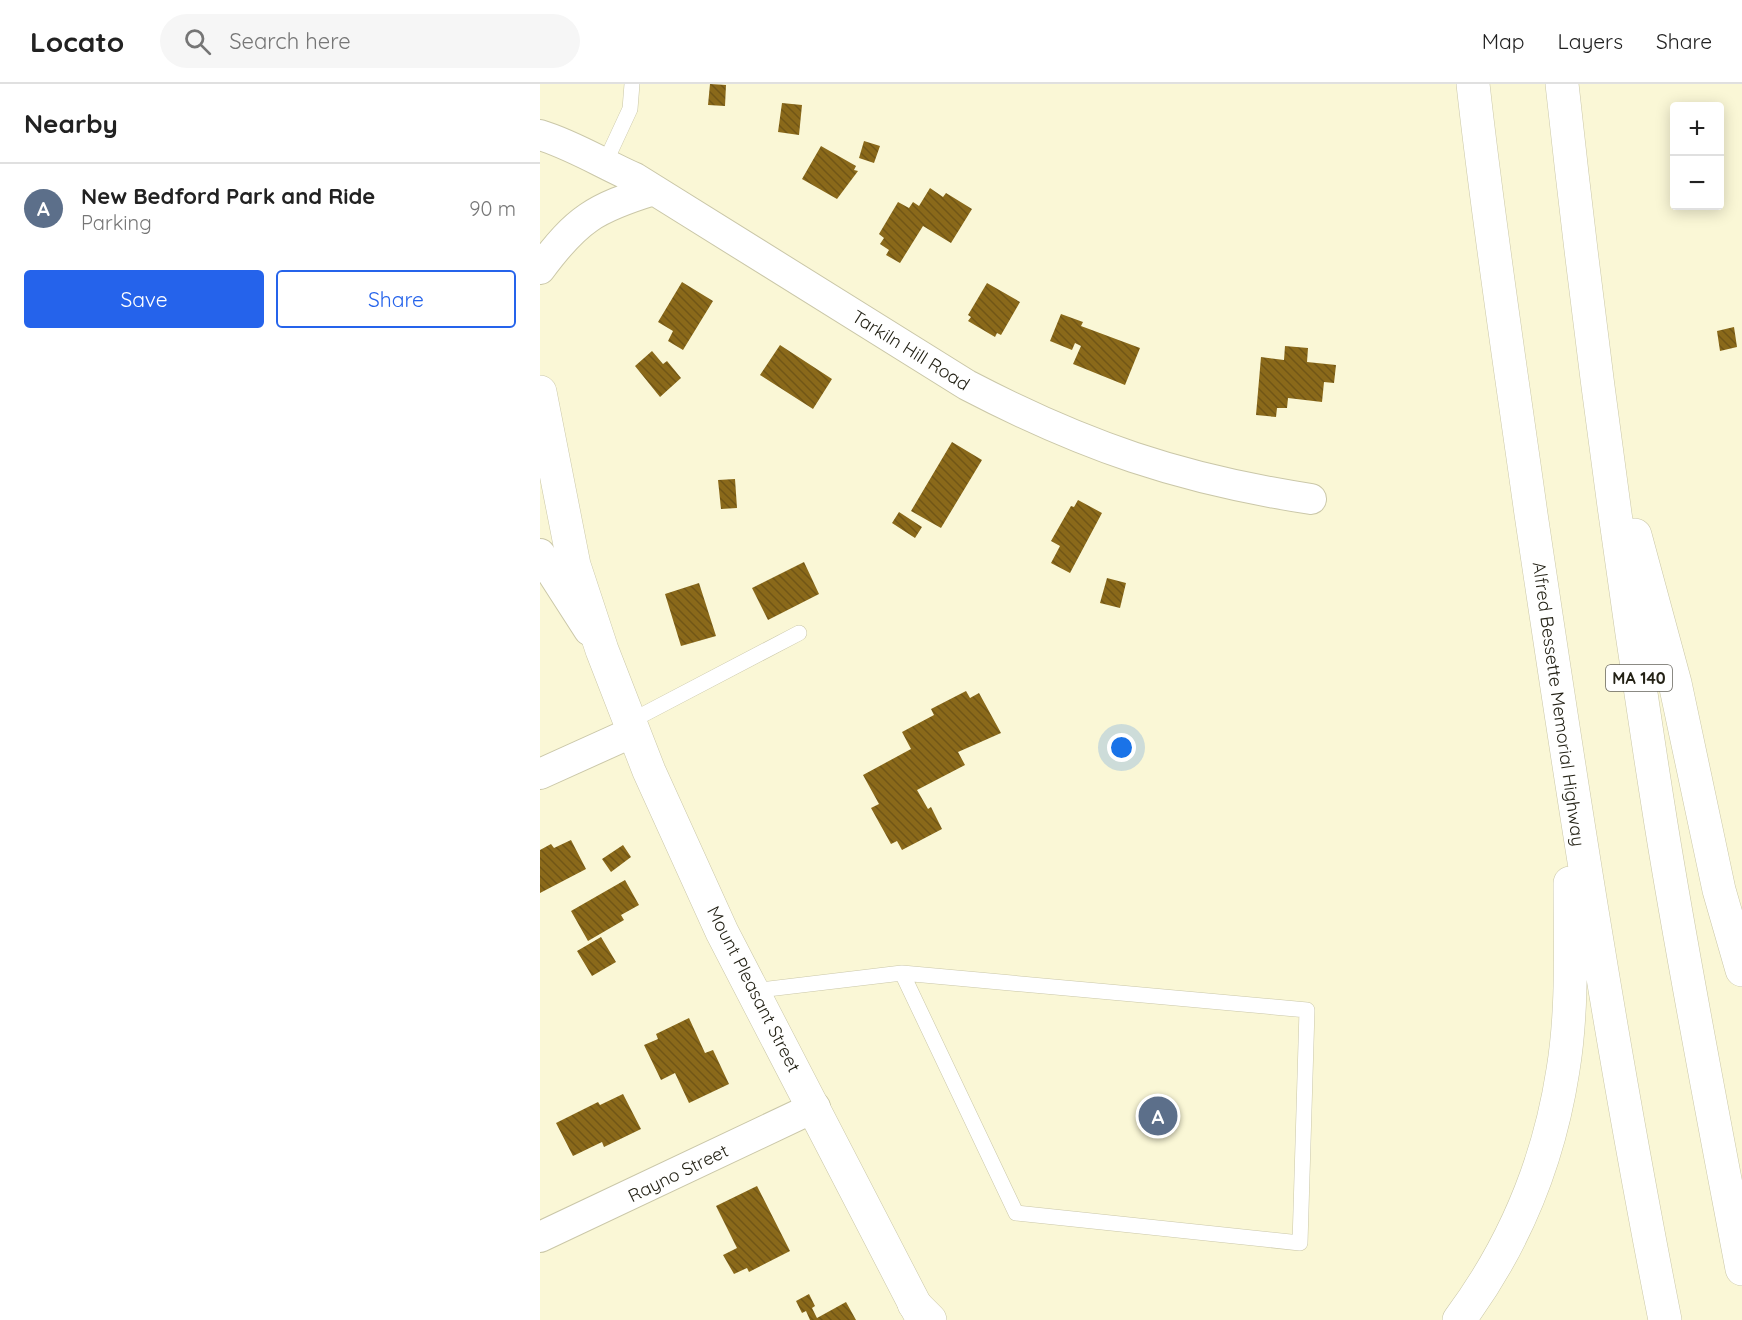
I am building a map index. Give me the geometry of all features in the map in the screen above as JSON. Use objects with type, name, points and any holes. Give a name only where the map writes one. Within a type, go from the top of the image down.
[{"type":"main road","name":"Alfred Bessette Memorial Highway","points":[[1473,84],[1496,271],[1565,749],[1616,1063],[1665,1320]]},
{"type":"main road","name":"MA 140","points":[[1562,84],[1603,427],[1662,827],[1742,1269]]},
{"type":"main road","name":"Mount Pleasant Street","points":[[540,392],[574,565],[602,651],[631,727],[683,851],[752,990],[923,1315]]},
{"type":"main road","points":[[1603,427],[1662,632],[1716,878],[1742,970]]},
{"type":"main road","points":[[1459,1320],[1483,1287],[1526,1203],[1542,1160],[1563,1069],[1568,1024],[1570,945],[1565,749]]},
{"type":"street","name":"Tarkiln Hill Road","points":[[540,135],[561,141],[654,190],[967,385],[1012,408],[1105,449],[1178,473],[1223,485],[1311,499]]},
{"type":"street","points":[[540,269],[556,247],[592,213],[654,190]]},
{"type":"street","name":"Mount Pleasant Street","points":[[540,554],[602,651]]},
{"type":"street","points":[[540,774],[631,727]]},
{"type":"street","name":"Rayno Street","points":[[540,1237],[815,1107]]},
{"type":"lane","points":[[604,165],[630,110],[632,84]]},
{"type":"lane","points":[[631,727],[799,633]]},
{"type":"lane","points":[[752,990],[902,973],[1307,1010],[1300,1244],[1016,1213],[902,973]]},
{"type":"building","points":[[710,84],[726,85],[725,106],[708,105]]},
{"type":"building","points":[[782,103],[802,105],[799,135],[778,132]]},
{"type":"building","points":[[864,141],[880,146],[874,163],[859,158]]},
{"type":"building","points":[[821,146],[856,166],[854,170],[858,171],[837,199],[802,179]]},
{"type":"building","points":[[930,188],[943,197],[946,193],[972,209],[951,243],[923,226],[900,263],[886,255],[889,250],[880,244],[884,238],[879,234],[898,202],[909,208],[913,202],[919,206]]},
{"type":"building","points":[[682,282],[713,301],[683,350],[668,341],[673,331],[658,322]]},
{"type":"building","points":[[987,283],[1020,302],[1001,335],[997,333],[995,337],[968,321],[971,317],[968,315]]},
{"type":"building","points":[[1061,314],[1083,322],[1081,326],[1140,348],[1125,385],[1073,364],[1081,346],[1075,343],[1072,350],[1050,341]]},
{"type":"building","points":[[1734,327],[1737,347],[1720,351],[1717,331]]},
{"type":"building","points":[[780,345],[832,379],[813,409],[760,375]]},
{"type":"building","points":[[1285,346],[1308,348],[1307,362],[1336,365],[1334,383],[1324,382],[1322,402],[1288,398],[1287,408],[1277,408],[1276,417],[1256,415],[1261,357],[1284,360]]},
{"type":"building","points":[[652,351],[663,364],[667,361],[681,378],[660,397],[635,366]]},
{"type":"building","points":[[952,442],[982,460],[941,528],[911,511]]},
{"type":"building","points":[[735,479],[737,508],[721,509],[718,480]]},
{"type":"building","points":[[1078,500],[1102,513],[1070,573],[1051,563],[1060,546],[1051,541],[1071,506],[1074,507]]},
{"type":"building","points":[[899,512],[922,527],[915,538],[892,523]]},
{"type":"building","points":[[804,562],[819,594],[768,620],[752,588]]},
{"type":"building","points":[[1107,578],[1126,583],[1120,608],[1100,603]]},
{"type":"building","points":[[699,583],[716,636],[681,646],[665,594]]},
{"type":"building","points":[[966,691],[970,698],[979,693],[1001,733],[958,752],[965,765],[917,790],[928,809],[931,807],[942,829],[902,850],[897,841],[891,844],[871,808],[879,804],[863,775],[911,749],[902,732],[934,715],[931,709]]},
{"type":"building","points":[[571,840],[586,869],[540,893],[540,850],[551,844],[554,848]]},
{"type":"building","points":[[623,845],[631,857],[611,872],[602,859]]},
{"type":"building","points":[[625,880],[639,905],[621,915],[624,920],[588,941],[571,911]]},
{"type":"building","points":[[601,937],[616,962],[592,976],[577,951]]},
{"type":"building","points":[[689,1018],[705,1053],[713,1050],[729,1084],[689,1103],[675,1073],[661,1080],[644,1045],[658,1039],[656,1034]]},
{"type":"building","points":[[623,1094],[641,1129],[604,1147],[602,1142],[573,1156],[556,1123],[598,1102],[600,1105]]},
{"type":"building","points":[[757,1186],[790,1251],[749,1272],[747,1268],[734,1274],[723,1255],[737,1248],[716,1206]]},
{"type":"building","points":[[809,1294],[815,1306],[812,1308],[817,1318],[846,1302],[856,1320],[810,1320],[806,1311],[802,1313],[796,1301]]},
{"type":"place","name":"New Bedford Park and Ride","points":[[1158,1116]]}]
